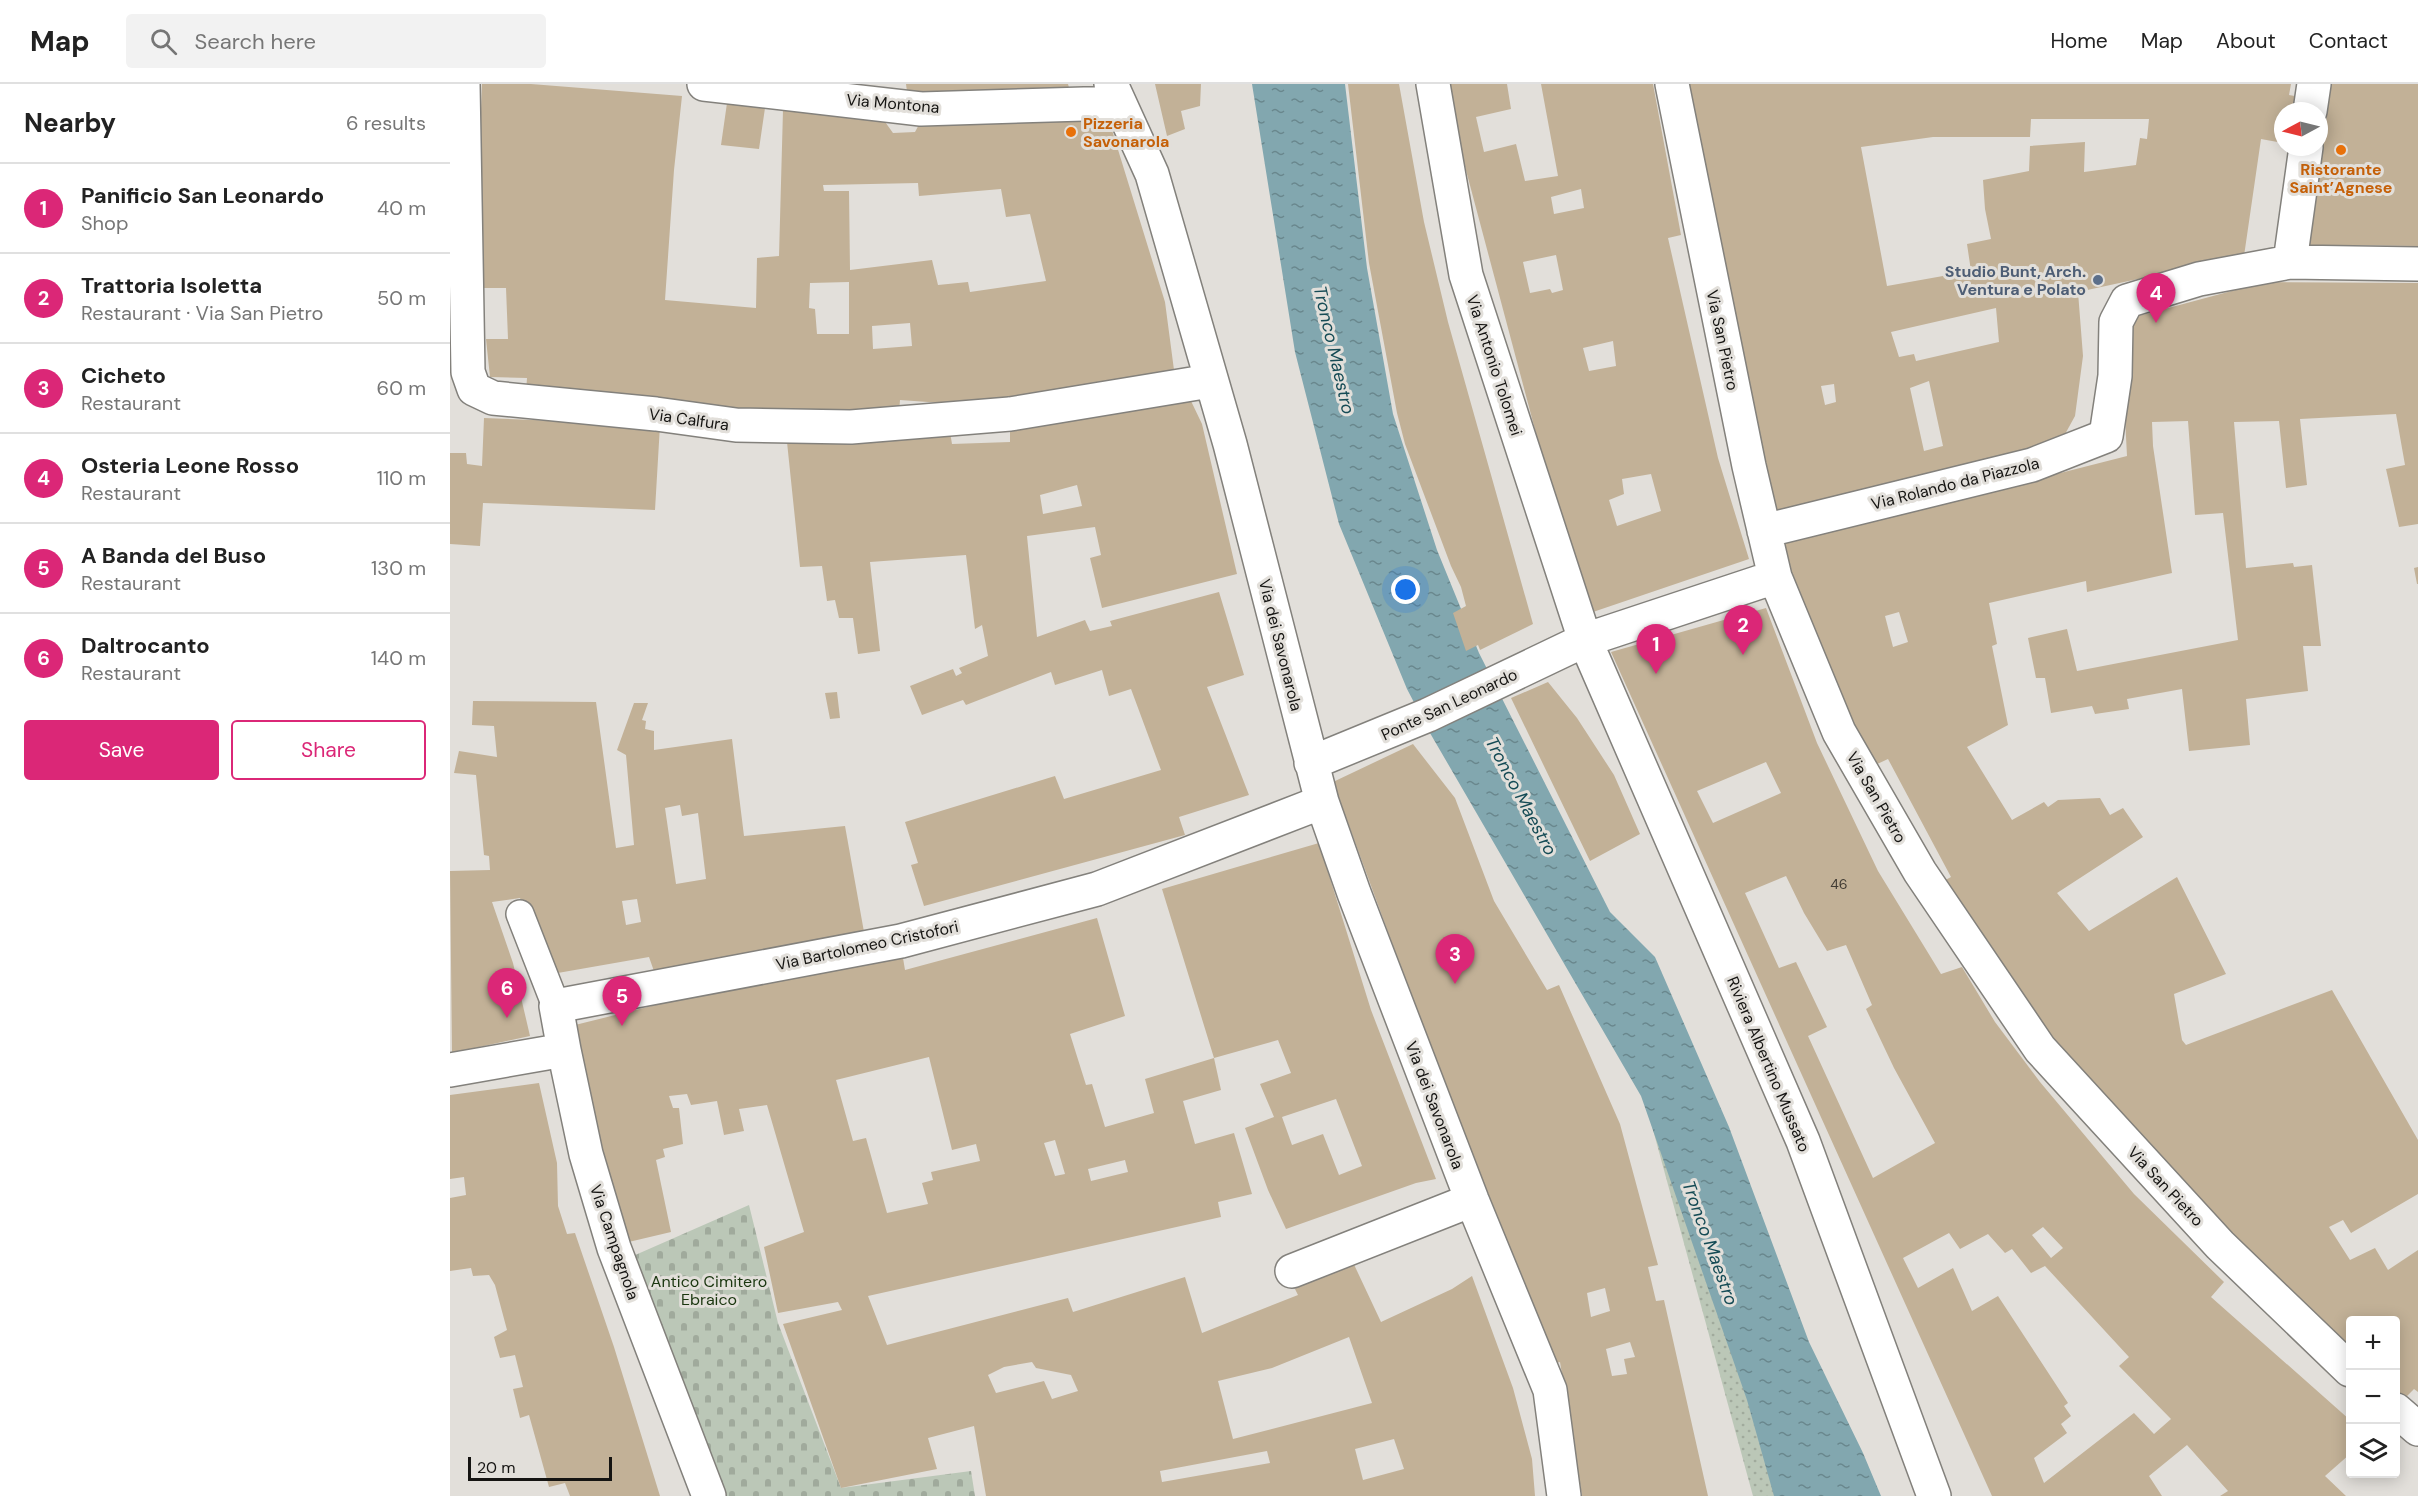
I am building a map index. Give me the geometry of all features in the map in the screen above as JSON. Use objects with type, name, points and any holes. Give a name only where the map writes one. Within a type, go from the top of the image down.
[{"type":"street","name":"Via Calfura","points":[[463,84],[468,372],[474,389],[493,398],[656,414],[736,425],[851,426],[1010,414],[1210,381]]},
{"type":"street","name":"Via Montona","points":[[704,84],[921,109],[1114,94]]},
{"type":"street","name":"Via Antonio Tolomei","points":[[1433,84],[1466,275],[1585,640]]},
{"type":"street","name":"Via San Pietro","points":[[1672,84],[1690,184],[1764,531],[1776,577],[1839,732],[1920,872],[2040,1048],[2220,1245],[2346,1366]]},
{"type":"street","points":[[2311,102],[2314,84]]},
{"type":"street","name":"Via dei Savonarola","points":[[1114,94],[1152,174],[1230,444],[1311,763],[1323,801],[1354,893],[1472,1200],[1550,1390],[1564,1496]]},
{"type":"street","points":[[2290,262],[2305,156]]},
{"type":"street","name":"Via Rolando da Piazzola","points":[[1764,531],[2032,465],[2106,436],[2115,376],[2116,322],[2127,301],[2199,279],[2290,262],[2418,264]]},
{"type":"street","points":[[1585,640],[1776,577]]},
{"type":"street","name":"Ponte San Leonardo","points":[[1311,763],[1428,714],[1585,640]]},
{"type":"street","name":"Riviera Albertino Mussato","points":[[1585,640],[1803,1141],[1934,1496]]},
{"type":"street","name":"Via Bartolomeo Cristofori","points":[[556,1006],[901,941],[1097,889],[1323,801]]},
{"type":"street","points":[[450,1070],[564,1050],[556,1006]]},
{"type":"street","name":"Via Campagnola","points":[[564,1050],[586,1154],[614,1248],[709,1496]]},
{"type":"street","points":[[1292,1271],[1472,1200]]},
{"type":"street","points":[[2400,1413],[2418,1429]]},
{"type":"lane","points":[[520,914],[556,1006]]},
{"type":"green space","points":[[1629,1042],[1820,1496],[1753,1496]]},
{"type":"green space","name":"Antico Cimitero Ebraico","points":[[749,1205],[778,1323],[841,1488],[971,1471],[975,1496],[724,1496],[633,1256]]},
{"type":"water","name":"Tronco Maestro","points":[[1252,84],[1345,84],[1367,268],[1393,414],[1437,550],[1479,653],[1610,912],[1655,957],[1729,1127],[1809,1342],[1863,1453],[1881,1496],[1774,1496],[1747,1400],[1641,1096],[1430,733],[1407,689],[1339,524],[1295,352]]},
{"type":"building","points":[[482,84],[531,84],[682,96],[674,170],[665,300],[756,308],[757,258],[779,256],[783,110],[883,119],[893,133],[915,132],[922,119],[1107,114],[1165,302],[1174,370],[970,405],[900,400],[899,412],[773,417],[526,392],[527,378],[490,377],[486,339],[508,339],[506,288],[481,288],[478,182]],"holes":[[[918,183],[919,196],[1001,189],[1006,217],[1030,214],[1046,281],[970,292],[968,282],[938,285],[932,260],[850,270],[849,191],[824,191],[823,185]],[[849,282],[849,334],[817,334],[815,309],[809,308],[810,283]],[[910,323],[912,346],[873,349],[872,326]]]},
{"type":"building","points":[[906,84],[1068,84],[1070,91],[908,99]]},
{"type":"building","points":[[1155,84],[1201,84],[1200,106],[1181,111],[1185,129],[1167,136]]},
{"type":"building","points":[[1348,84],[1399,84],[1424,222],[1448,322],[1533,624],[1480,650],[1478,645],[1466,651],[1453,613],[1466,606],[1461,587],[1405,444],[1397,413],[1369,263]]},
{"type":"building","points":[[1443,84],[1507,84],[1511,109],[1476,117],[1484,152],[1516,144],[1525,181],[1558,176],[1541,84],[1653,84],[1681,235],[1668,238],[1718,458],[1749,559],[1593,612],[1537,437]],"holes":[[[1581,189],[1584,208],[1554,214],[1551,197]],[[1556,255],[1563,290],[1552,293],[1550,289],[1530,293],[1523,262]],[[1613,341],[1616,366],[1589,371],[1583,348]],[[1651,474],[1661,511],[1617,526],[1609,500],[1624,494],[1622,479]]]},
{"type":"building","points":[[1683,84],[2291,84],[2289,95],[2300,97],[2299,102],[2274,102],[2274,141],[2261,139],[2244,256],[2078,292],[2083,356],[2075,416],[2064,436],[2022,453],[1768,513]],"holes":[[[2031,119],[2149,119],[2147,139],[2140,138],[2136,165],[2084,172],[2085,142],[2030,146],[2029,171],[1983,180],[1985,209],[1991,239],[1967,244],[1971,271],[1887,286],[1861,147],[1933,137],[2030,137]],[[1996,308],[1999,342],[1916,361],[1914,354],[1899,357],[1891,332]],[[1929,381],[1943,446],[1924,451],[1910,388]],[[1834,384],[1836,402],[1825,405],[1821,386]]]},
{"type":"building","points":[[2331,84],[2418,84],[2418,246],[2303,247],[2320,156],[2328,156],[2328,107]]},
{"type":"building","points":[[727,103],[765,108],[759,149],[721,145]]},
{"type":"building","points":[[2265,282],[2418,283],[2418,524],[2399,527],[2386,469],[2405,465],[2396,414],[2300,419],[2307,485],[2286,488],[2279,421],[2234,422],[2246,568],[2293,563],[2294,567],[2312,565],[2321,646],[2303,646],[2308,691],[2246,699],[2250,745],[2189,751],[2182,689],[2127,699],[2129,709],[2095,714],[2092,706],[2051,713],[2045,678],[2036,678],[2028,638],[2067,629],[2077,671],[2238,640],[2223,513],[2195,515],[2188,421],[2152,422],[2153,446],[2172,573],[2087,592],[2086,581],[1989,603],[1997,644],[1992,646],[2008,725],[1967,747],[2012,820],[2044,802],[2048,807],[2058,800],[2100,798],[2110,815],[2123,808],[2143,837],[2057,893],[2089,931],[2177,877],[2226,974],[2174,994],[2182,1040],[2186,1045],[2332,990],[2418,1140],[2418,1194],[2351,1233],[2343,1220],[2329,1227],[2350,1260],[2375,1248],[2388,1270],[2418,1250],[2418,1392],[2414,1389],[2405,1398],[2400,1396],[2400,1316],[2346,1316],[2346,1351],[2073,1082],[1938,884],[1951,877],[1888,759],[1873,766],[1805,622],[1783,544],[2127,456],[2120,321]],"holes":[[[1899,612],[1908,642],[1893,647],[1885,616]]]},
{"type":"building","points":[[1191,401],[1202,424],[1237,574],[1102,608],[1090,558],[1101,555],[1095,527],[1027,536],[1037,637],[1085,620],[1090,631],[1112,626],[1110,621],[1219,592],[1244,675],[1207,687],[1249,795],[1179,817],[1185,835],[924,906],[911,865],[918,863],[905,822],[1055,776],[1064,799],[1161,770],[1131,689],[1109,696],[1102,670],[1055,685],[1051,672],[966,705],[963,700],[922,715],[910,686],[953,669],[956,676],[962,673],[959,668],[988,656],[982,625],[975,629],[966,555],[870,562],[880,651],[858,654],[853,618],[839,618],[835,600],[827,601],[822,566],[800,567],[787,442],[950,432],[952,444],[1010,442],[1010,430]],"holes":[[[1077,485],[1082,506],[1043,514],[1040,495]]]},
{"type":"building","points":[[484,418],[660,425],[655,510],[483,503],[480,546],[450,544],[450,453],[466,453],[467,464],[482,466]]},
{"type":"building","points":[[2418,567],[2418,584],[2417,584],[2414,568]]},
{"type":"building","points":[[1766,608],[1817,743],[1878,871],[1941,974],[1962,967],[1995,1022],[2040,1082],[2134,1194],[2224,1282],[2211,1297],[2346,1416],[2346,1458],[2325,1476],[2346,1496],[2220,1496],[2228,1491],[2187,1445],[2149,1476],[2162,1496],[1992,1496],[1611,652]],"holes":[[[1766,762],[1781,793],[1713,823],[1697,791]],[[1786,876],[1804,913],[1827,951],[1846,945],[1872,1005],[1866,1009],[1894,1068],[1935,1143],[1873,1178],[1808,1036],[1827,1027],[1796,962],[1779,968],[1745,893]],[[2043,1227],[2063,1248],[2051,1258],[2032,1235]],[[1949,1233],[1960,1249],[1988,1234],[2005,1253],[2012,1249],[2031,1273],[2045,1266],[2129,1357],[2119,1366],[2171,1419],[2154,1434],[2134,1413],[2044,1483],[2034,1458],[2067,1433],[2061,1424],[2071,1416],[2064,1406],[2068,1403],[1998,1296],[1972,1311],[1953,1268],[1918,1288],[1903,1258]]]},
{"type":"building","points":[[1548,682],[1577,718],[1614,775],[1640,834],[1590,861],[1511,698]]},
{"type":"building","points":[[837,692],[840,718],[830,719],[825,693]]},
{"type":"building","points":[[473,701],[596,702],[616,848],[634,845],[626,755],[617,750],[634,703],[648,703],[642,720],[646,721],[645,729],[654,731],[654,750],[732,739],[744,836],[845,826],[864,932],[655,974],[649,957],[552,974],[520,898],[492,902],[513,963],[530,1036],[452,1053],[450,871],[490,870],[489,856],[484,855],[476,775],[454,773],[459,751],[497,757],[494,726],[472,725]],"holes":[[[680,805],[682,816],[698,813],[706,879],[676,884],[665,808]],[[637,899],[641,922],[626,925],[622,901]]]},
{"type":"building","points":[[1413,744],[1455,798],[1494,901],[1547,990],[1559,985],[1620,1124],[1658,1265],[1648,1267],[1656,1301],[1664,1300],[1708,1496],[1582,1496],[1560,1362],[1547,1366],[1333,782]],"holes":[[[1605,1288],[1610,1311],[1591,1317],[1587,1293]],[[1630,1342],[1635,1357],[1624,1359],[1627,1374],[1612,1376],[1606,1349]]]},
{"type":"building","points":[[1319,843],[1371,1010],[1436,1179],[1416,1183],[1286,1229],[1268,1190],[1245,1128],[1274,1117],[1260,1084],[1291,1073],[1278,1040],[1214,1058],[1162,889]],"holes":[[[1336,1099],[1362,1166],[1339,1175],[1323,1134],[1292,1145],[1282,1117]]]},
{"type":"building","points":[[1097,918],[1125,1016],[1070,1034],[1086,1085],[1092,1084],[1105,1127],[1154,1113],[1145,1079],[1214,1058],[1221,1090],[1183,1101],[1195,1144],[1234,1133],[1252,1194],[1218,1202],[1221,1217],[868,1296],[887,1345],[1068,1298],[1073,1312],[1185,1277],[1202,1333],[1298,1295],[1295,1289],[1350,1256],[1381,1322],[1452,1289],[1472,1276],[1513,1388],[1532,1459],[1535,1496],[986,1496],[974,1426],[928,1438],[937,1469],[841,1488],[783,1324],[842,1310],[838,1302],[778,1313],[764,1247],[804,1232],[767,1105],[739,1109],[744,1131],[724,1135],[717,1101],[691,1105],[687,1094],[669,1096],[673,1108],[679,1108],[683,1144],[663,1149],[665,1157],[656,1160],[671,1232],[616,1245],[567,1027],[700,994],[903,958],[905,970]],"holes":[[[929,1057],[952,1150],[976,1144],[980,1161],[931,1172],[933,1180],[922,1183],[928,1204],[887,1213],[866,1138],[853,1141],[836,1080]],[[1055,1140],[1065,1174],[1055,1176],[1044,1143]],[[1125,1160],[1128,1172],[1091,1181],[1088,1169]],[[1349,1337],[1372,1403],[1233,1439],[1218,1381],[1272,1368]],[[1032,1362],[1036,1368],[1071,1375],[1078,1391],[1052,1399],[1044,1381],[996,1393],[988,1375],[1004,1367]],[[1394,1439],[1404,1469],[1363,1480],[1355,1449]],[[1267,1451],[1270,1463],[1162,1482],[1160,1471]]]},
{"type":"building","points":[[539,1083],[557,1163],[558,1206],[567,1234],[575,1233],[614,1347],[660,1496],[570,1496],[565,1483],[549,1487],[529,1415],[520,1418],[513,1389],[523,1387],[515,1355],[500,1358],[494,1337],[507,1330],[495,1285],[489,1275],[473,1276],[471,1268],[450,1271],[450,1198],[466,1195],[464,1177],[450,1179],[450,1095]]},
{"type":"place","name":"Pizzeria Savonarola","points":[[1071,132]]},
{"type":"place","name":"Ristorante Saint’Agnese","points":[[2341,150]]},
{"type":"place","name":"Studio Bunt, Arch. Ventura e Polato","points":[[2098,280]]},
{"type":"place","name":"Osteria Leone Rosso","points":[[2156,323]]},
{"type":"place","name":"Trattoria Isoletta","points":[[1743,655]]},
{"type":"place","name":"Panificio San Leonardo","points":[[1656,674]]},
{"type":"place","name":"Cicheto","points":[[1455,984]]},
{"type":"place","name":"Daltrocanto","points":[[507,1018]]},
{"type":"place","name":"A Banda del Buso","points":[[622,1026]]}]
